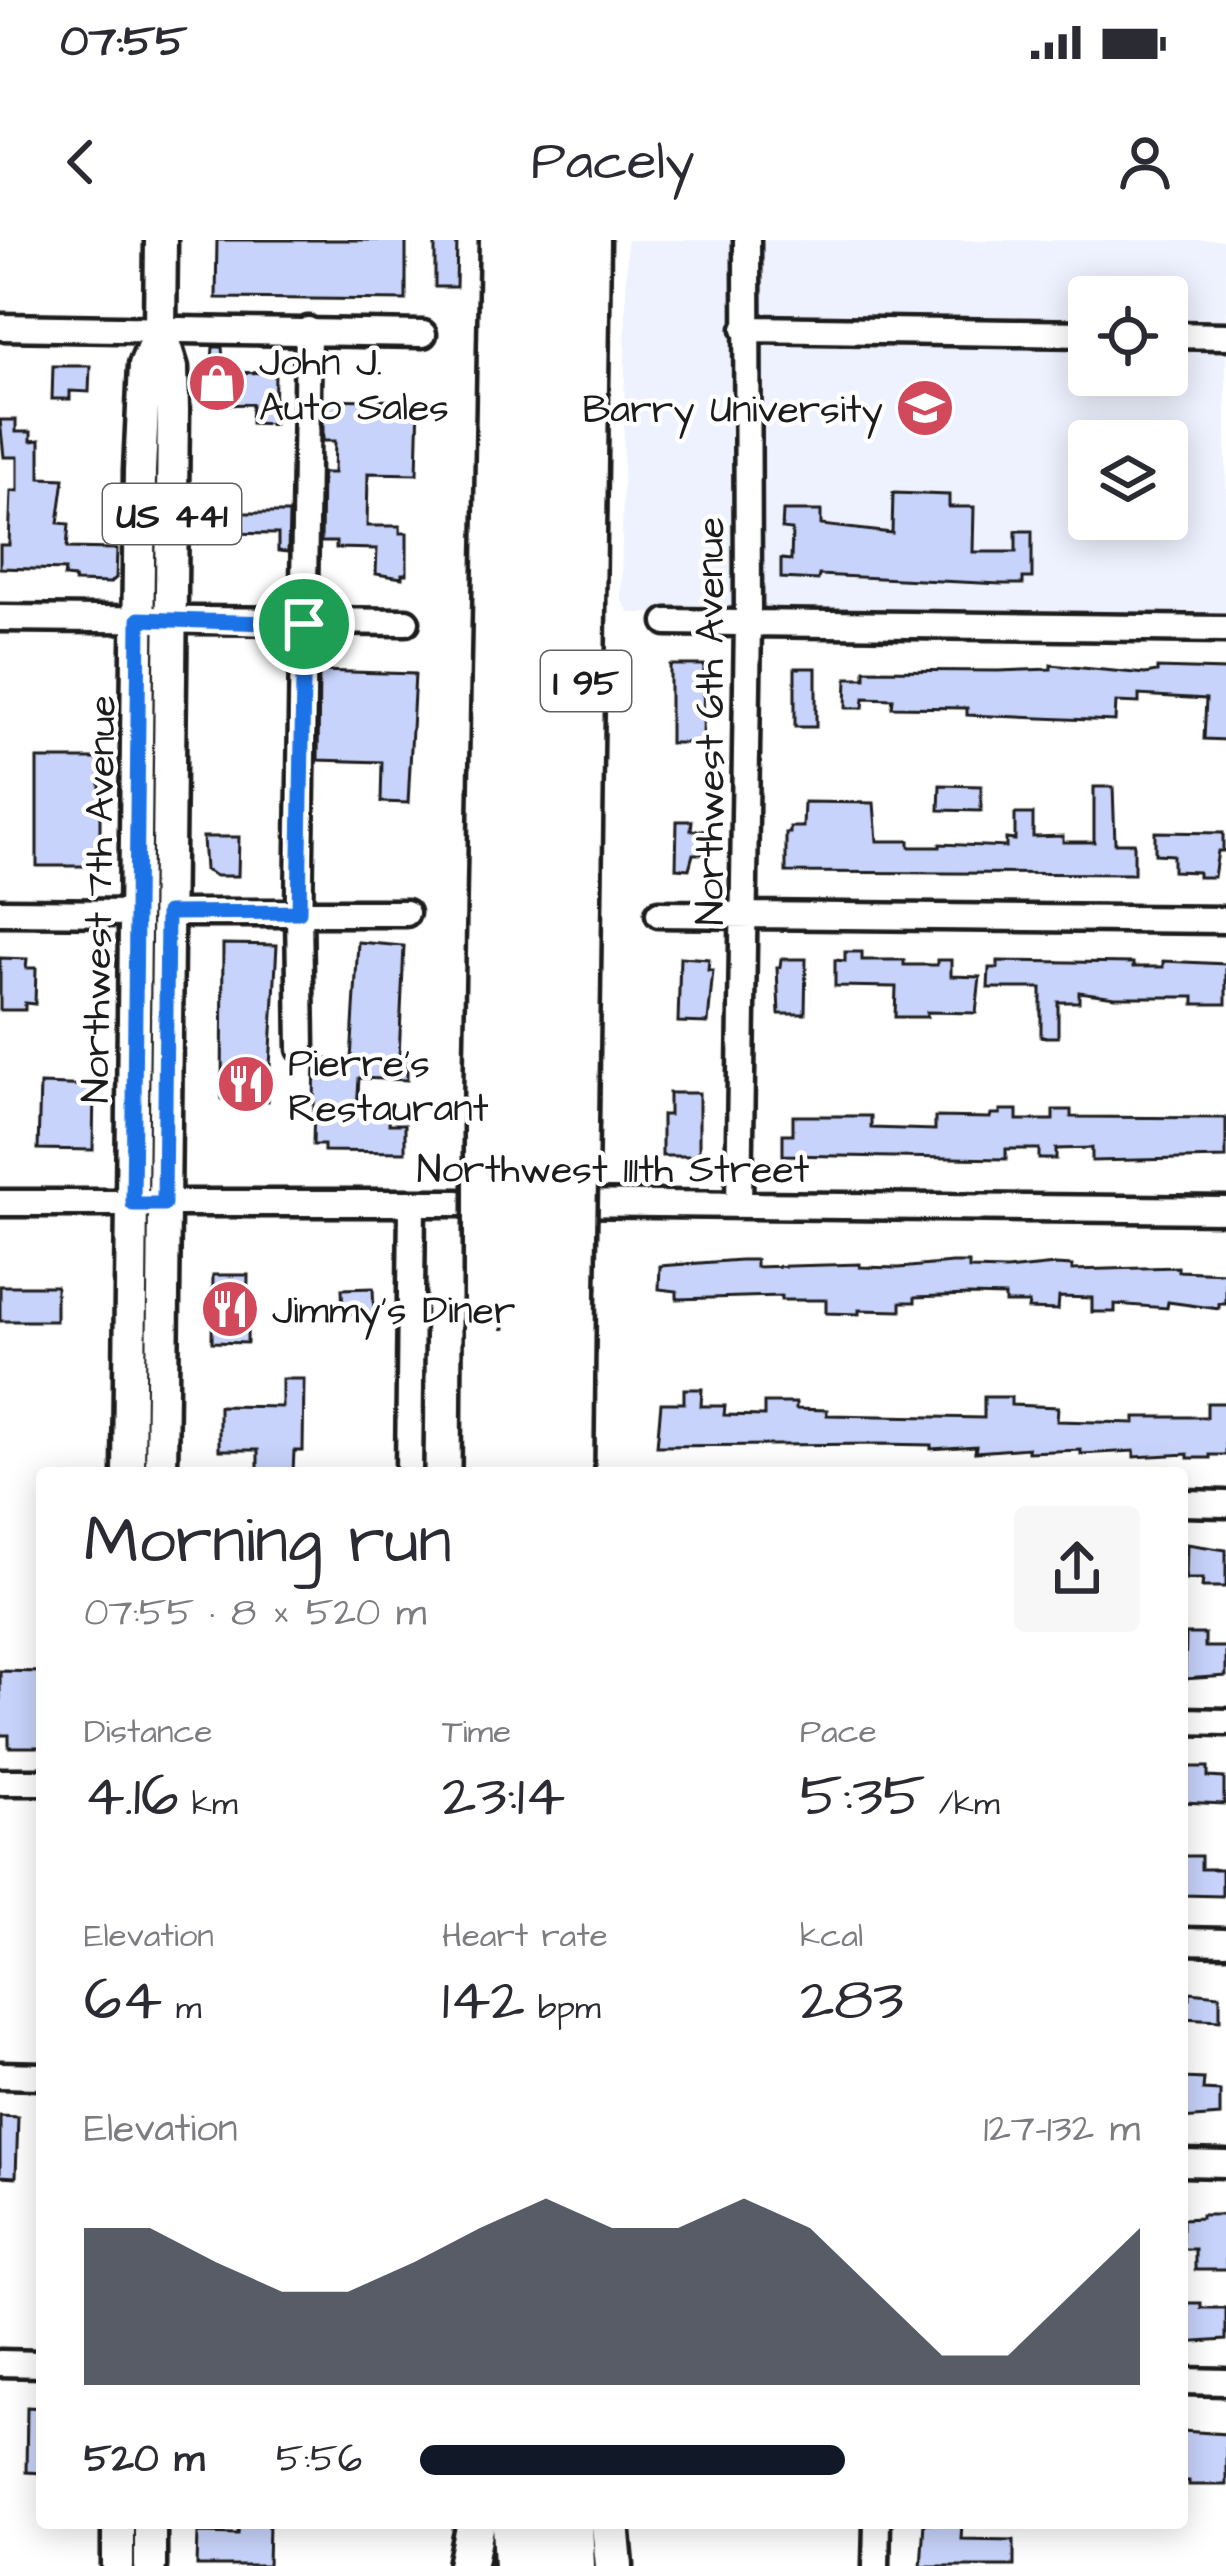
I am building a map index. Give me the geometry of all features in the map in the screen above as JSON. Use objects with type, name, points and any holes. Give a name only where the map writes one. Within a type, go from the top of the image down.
[{"type":"highway","name":"I 95","points":[[499,240],[531,1121],[545,1290],[573,1467]]},
{"type":"highway","points":[[526,240],[531,1121],[545,1290],[544,1467]]},
{"type":"highway","points":[[531,1121],[561,240]]},
{"type":"highway","name":"I 95","points":[[482,1467],[483,1330],[531,1121],[591,240]]},
{"type":"highway","points":[[510,1467],[545,1290]]},
{"type":"highway","points":[[467,2566],[478,2529]]},
{"type":"highway","points":[[481,2529],[487,2566]]},
{"type":"highway","points":[[511,2529],[513,2566]]},
{"type":"highway","points":[[546,2529],[548,2566]]},
{"type":"highway","points":[[574,2529],[576,2566]]},
{"type":"highway","points":[[611,2529],[614,2566]]},
{"type":"main road","name":"Northwest 7th Avenue","points":[[129,1467],[148,1204],[152,913],[171,619],[172,368],[160,328],[161,240]]},
{"type":"main road","name":"Northwest 7th Avenue","points":[[152,913],[152,818],[138,776],[139,619],[146,365],[160,328]]},
{"type":"main road","name":"Northwest 7th Avenue","points":[[148,1204],[161,1467]]},
{"type":"main road","points":[[118,2529],[118,2566]]},
{"type":"main road","points":[[150,2529],[150,2566]]},
{"type":"street","name":"Northwest 6th Avenue","points":[[739,1203],[748,622],[747,240]]},
{"type":"street","points":[[0,327],[423,334]]},
{"type":"street","points":[[745,329],[1068,334]]},
{"type":"street","points":[[301,1049],[308,330]]},
{"type":"street","points":[[1188,335],[1226,336]]},
{"type":"street","points":[[0,618],[406,622]]},
{"type":"street","points":[[667,622],[1226,629]]},
{"type":"street","points":[[0,912],[406,913]]},
{"type":"street","points":[[659,914],[1226,920]]},
{"type":"street","name":"Northwest 111th Street","points":[[0,1203],[739,1203],[1226,1210]]},
{"type":"street","points":[[409,1467],[412,1204]]},
{"type":"street","points":[[1188,1503],[1226,1504]]},
{"type":"street","points":[[1188,1721],[1226,1722]]},
{"type":"street","points":[[0,1782],[36,1782]]},
{"type":"street","points":[[1188,1941],[1226,1942]]},
{"type":"street","points":[[0,2075],[36,2076]]},
{"type":"street","points":[[1188,2163],[1226,2164]]},
{"type":"street","points":[[0,2363],[36,2364]]},
{"type":"street","points":[[1188,2381],[1226,2382]]},
{"type":"street","points":[[876,2566],[877,2529]]},
{"type":"shaded area","name":"Barry University","points":[[627,240],[1226,240],[1226,616],[630,613],[621,600]]},
{"type":"building","points":[[217,240],[406,240],[406,300],[216,298]]},
{"type":"building","points":[[435,240],[457,240],[456,287],[435,287]]},
{"type":"building","points":[[213,347],[222,347],[224,372],[275,373],[274,424],[251,423],[252,404],[223,405],[210,389]]},
{"type":"building","points":[[53,366],[90,366],[89,392],[70,391],[70,399],[52,399]]},
{"type":"building","points":[[323,399],[419,401],[417,474],[368,473],[367,526],[400,526],[400,533],[407,533],[407,574],[402,578],[376,574],[377,549],[336,548],[336,542],[321,542],[322,473],[334,473],[335,441],[323,441]]},
{"type":"building","points":[[0,420],[16,420],[16,432],[31,432],[31,441],[40,440],[40,478],[64,479],[58,523],[69,524],[67,548],[117,549],[116,578],[110,583],[75,582],[64,577],[65,570],[0,568],[0,545],[9,545],[11,491],[18,491],[18,457],[4,457]]},
{"type":"building","points":[[893,493],[949,495],[949,507],[974,507],[973,552],[1016,552],[1016,531],[1032,531],[1032,578],[1023,578],[1023,584],[1001,584],[819,575],[818,580],[781,578],[781,559],[791,560],[792,530],[782,529],[783,511],[821,511],[821,525],[892,533]]},
{"type":"building","points":[[219,513],[289,513],[288,552],[278,551],[278,534],[218,533]]},
{"type":"building","points":[[670,665],[704,665],[703,743],[670,743]]},
{"type":"building","points":[[1051,665],[1145,674],[1157,668],[1226,670],[1226,740],[1204,739],[1206,699],[1139,695],[1139,703],[1116,702],[1115,721],[967,715],[967,708],[892,707],[893,699],[864,698],[863,708],[846,708],[847,678],[865,678],[865,670],[998,671],[1051,669]]},
{"type":"building","points":[[795,668],[816,668],[816,727],[795,727]]},
{"type":"building","points":[[319,671],[415,674],[408,803],[381,802],[382,762],[318,760]]},
{"type":"building","points":[[37,759],[100,759],[100,866],[37,866]]},
{"type":"building","points":[[940,785],[981,786],[981,811],[939,810]]},
{"type":"building","points":[[1094,787],[1113,787],[1115,843],[1134,843],[1134,874],[786,872],[786,833],[790,827],[803,827],[804,802],[874,803],[877,841],[909,841],[909,847],[1006,847],[1006,839],[1015,840],[1015,814],[1033,814],[1033,837],[1094,842]]},
{"type":"building","points":[[677,821],[692,821],[691,830],[709,831],[708,854],[693,854],[689,869],[676,868]]},
{"type":"building","points":[[1155,832],[1223,833],[1223,851],[1218,851],[1214,877],[1173,871],[1173,855],[1155,854]]},
{"type":"building","points":[[203,837],[239,837],[238,876],[216,876],[205,870]]},
{"type":"building","points":[[358,942],[404,946],[399,1057],[407,1057],[407,1080],[359,1078],[357,1110],[390,1111],[389,1124],[405,1124],[405,1152],[324,1151],[324,1145],[313,1145],[315,1059],[351,1060]]},
{"type":"building","points":[[223,944],[277,945],[268,1101],[222,1099]]},
{"type":"building","points":[[845,952],[862,952],[862,960],[904,960],[904,965],[951,960],[951,976],[980,977],[976,1013],[895,1017],[896,987],[835,986],[835,960],[845,961]]},
{"type":"building","points":[[680,957],[709,959],[708,970],[713,970],[708,1023],[678,1022]]},
{"type":"building","points":[[0,958],[27,959],[26,968],[36,968],[35,1004],[25,1003],[25,1010],[0,1010]]},
{"type":"building","points":[[781,959],[806,959],[805,1014],[779,1014],[777,967]]},
{"type":"building","points":[[998,961],[1133,963],[1133,967],[1163,967],[1163,961],[1226,964],[1226,1004],[1194,1004],[1194,997],[1079,992],[1079,1002],[1058,1002],[1058,1037],[1041,1037],[1041,988],[988,988],[989,968],[998,968]]},
{"type":"building","points":[[40,1084],[94,1086],[93,1150],[38,1149]]},
{"type":"building","points":[[669,1093],[699,1093],[699,1156],[662,1156],[662,1115],[669,1115]]},
{"type":"building","points":[[1000,1110],[1017,1110],[1017,1120],[1053,1120],[1053,1110],[1071,1110],[1071,1117],[1226,1118],[1226,1158],[1092,1161],[1092,1148],[1056,1149],[1056,1159],[1039,1159],[1039,1149],[1006,1149],[1006,1159],[783,1155],[783,1134],[793,1134],[793,1116],[871,1116],[871,1128],[935,1130],[935,1117],[990,1118]]},
{"type":"building","points":[[756,1260],[756,1267],[860,1264],[899,1268],[969,1263],[969,1269],[1006,1270],[1055,1265],[1072,1266],[1072,1270],[1178,1267],[1178,1271],[1226,1273],[1226,1304],[1219,1304],[1219,1309],[1168,1302],[1167,1308],[1115,1304],[1115,1312],[1092,1312],[1092,1298],[1059,1297],[1058,1310],[1005,1303],[1005,1296],[969,1295],[915,1297],[915,1302],[901,1302],[901,1311],[859,1310],[859,1314],[826,1313],[826,1300],[781,1300],[781,1296],[677,1299],[677,1291],[659,1289],[660,1266]]},
{"type":"building","name":"Jimmy's Diner","points":[[213,1275],[248,1275],[247,1343],[212,1342]]},
{"type":"building","points":[[0,1286],[56,1286],[56,1321],[0,1321]]},
{"type":"building","points":[[373,1288],[374,1313],[343,1313],[342,1289]]},
{"type":"building","points":[[282,1379],[304,1379],[303,1451],[294,1451],[293,1467],[258,1467],[258,1450],[219,1450],[219,1406],[282,1407]]},
{"type":"building","points":[[684,1389],[702,1389],[701,1406],[725,1406],[724,1415],[764,1416],[764,1403],[796,1403],[796,1409],[827,1410],[827,1415],[984,1418],[984,1397],[1011,1397],[1011,1405],[1058,1407],[1057,1421],[1135,1423],[1135,1417],[1207,1417],[1207,1403],[1226,1403],[1226,1455],[1134,1457],[1134,1451],[1081,1454],[1081,1450],[1028,1452],[1028,1448],[975,1452],[976,1446],[931,1449],[931,1445],[878,1444],[657,1446],[661,1403],[684,1403]]},
{"type":"building","points":[[1188,1544],[1226,1550],[1226,1587],[1202,1587],[1203,1579],[1188,1579]]},
{"type":"building","points":[[1188,1634],[1205,1634],[1205,1647],[1226,1647],[1226,1676],[1188,1679]]},
{"type":"building","points":[[0,1671],[36,1672],[36,1747],[9,1747],[9,1735],[0,1735]]},
{"type":"building","points":[[1188,1767],[1208,1767],[1208,1777],[1224,1778],[1224,1804],[1188,1802]]},
{"type":"building","points":[[1188,1856],[1201,1856],[1201,1869],[1222,1869],[1222,1896],[1188,1895]]},
{"type":"building","points":[[1190,1992],[1220,1995],[1220,2020],[1188,2018]]},
{"type":"building","points":[[1188,2078],[1204,2079],[1203,2090],[1220,2091],[1220,2116],[1188,2119]]},
{"type":"building","points":[[0,2116],[18,2117],[16,2177],[0,2176]]},
{"type":"building","points":[[1226,2215],[1226,2270],[1195,2270],[1195,2249],[1188,2249],[1188,2219]]},
{"type":"building","points":[[1188,2303],[1226,2308],[1226,2340],[1188,2343]]},
{"type":"building","points":[[27,2407],[36,2408],[36,2473],[26,2472]]},
{"type":"building","points":[[1188,2431],[1226,2434],[1226,2485],[1189,2485]]},
{"type":"building","points":[[238,2529],[269,2529],[268,2566],[197,2566],[198,2533],[238,2534]]},
{"type":"building","points":[[924,2529],[962,2529],[961,2539],[1014,2540],[1014,2566],[921,2566]]},
{"type":"place","name":"John J. Auto Sales","points":[[217,383]]},
{"type":"place","name":"Barry University","points":[[925,408]]},
{"type":"place","name":"Pierre's Restaurant","points":[[246,1084]]},
{"type":"place","name":"Jimmy's Diner","points":[[230,1309]]},
{"type":"route","points":[[139,619],[304,624],[299,912],[167,913],[164,1204],[133,1204],[139,619]]}]
